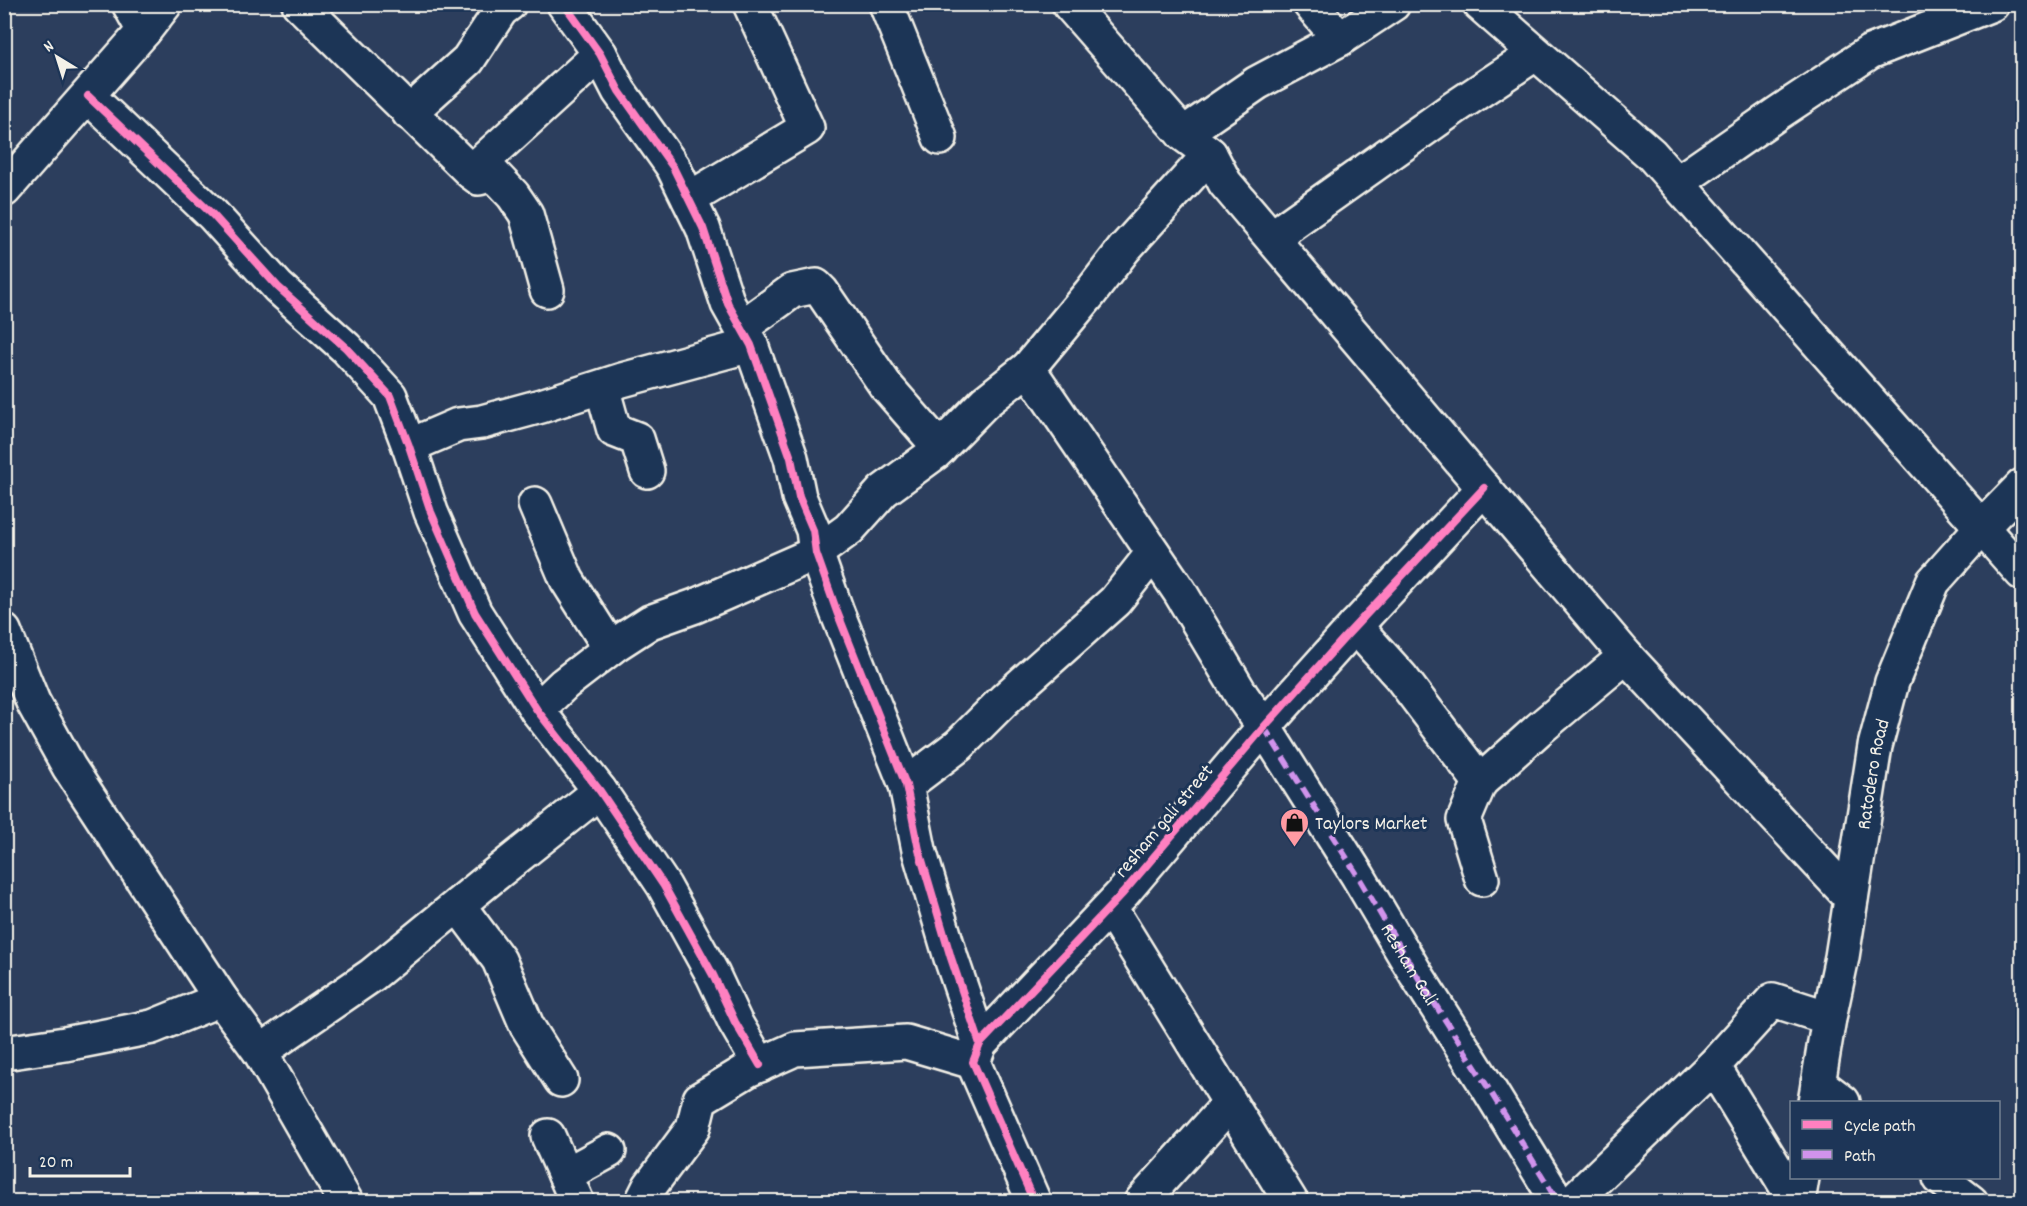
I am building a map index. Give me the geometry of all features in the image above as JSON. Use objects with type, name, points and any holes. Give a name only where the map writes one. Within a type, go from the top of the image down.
[{"type":"street","points":[[4,190],[88,96],[137,18],[165,4]]},
{"type":"street","points":[[299,4],[471,172],[478,178],[493,174],[513,195],[526,214],[547,290]]},
{"type":"street","points":[[409,113],[468,60],[501,10],[509,4]]},
{"type":"street","points":[[564,4],[600,54],[619,91],[673,167],[703,228],[729,304],[746,336],[790,458],[799,497],[813,531],[816,553],[837,612],[906,784],[919,850],[976,1053],[1034,1202]]},
{"type":"street","points":[[689,199],[807,128],[750,4]]},
{"type":"street","points":[[886,4],[940,138]]},
{"type":"street","points":[[1069,4],[1183,134],[1210,154],[1225,183],[1626,656],[1851,898]]},
{"type":"street","points":[[1310,4],[1340,39]]},
{"type":"street","points":[[1183,134],[1257,83],[1340,39],[1393,4]]},
{"type":"street","points":[[1480,4],[1651,154],[2022,573]]},
{"type":"street","points":[[1677,183],[1870,52],[1992,4]]},
{"type":"street","points":[[471,172],[600,54]]},
{"type":"street","points":[[1272,237],[1454,108],[1535,54]]},
{"type":"street","points":[[88,96],[213,215],[278,286],[346,348],[390,396],[431,512],[475,613],[537,710],[600,791],[664,886],[760,1065]]},
{"type":"street","points":[[537,710],[564,684],[610,648],[650,622],[695,606],[816,553],[849,529],[883,491],[940,448],[985,402],[1028,368],[1124,249],[1210,154]]},
{"type":"street","points":[[409,446],[458,425],[482,422],[602,387],[746,336],[792,291],[816,286],[886,386],[940,448]]},
{"type":"street","name":"Resham Gali","points":[[1028,368],[1180,592],[1242,696],[1358,876],[1416,974],[1558,1202]]},
{"type":"street","points":[[602,387],[614,430],[637,439],[647,471]]},
{"type":"street","name":"Ratodero Road","points":[[1826,1096],[1829,1018],[1875,746],[1892,682],[1933,582],[2022,486]]},
{"type":"street","name":"resham gali street","points":[[976,1053],[1110,908],[1264,727],[1484,488]]},
{"type":"street","points":[[535,504],[567,580],[610,648]]},
{"type":"street","points":[[906,784],[959,745],[1005,699],[1115,601],[1153,553]]},
{"type":"street","points":[[1355,626],[1401,677],[1480,782]]},
{"type":"street","points":[[4,631],[33,702],[69,767],[221,999],[260,1052],[346,1202]]},
{"type":"street","points":[[1482,879],[1464,820],[1480,782],[1626,656]]},
{"type":"street","points":[[260,1052],[372,975],[600,791]]},
{"type":"street","points":[[458,905],[499,960],[526,1026],[561,1080]]},
{"type":"street","points":[[1110,908],[1291,1202]]},
{"type":"street","points":[[4,1053],[152,1027],[221,999]]},
{"type":"street","points":[[1572,1202],[1713,1066],[1773,1000],[1829,1018]]},
{"type":"street","points":[[642,1202],[650,1186],[693,1128],[700,1099],[748,1070],[795,1049],[906,1042],[976,1053]]},
{"type":"street","points":[[1713,1066],[1797,1202]]},
{"type":"street","points":[[1141,1202],[1230,1103]]},
{"type":"street","points":[[548,1136],[571,1188],[609,1151]]},
{"type":"street","points":[[1797,1202],[1802,1179]]},
{"type":"street","points":[[1941,1179],[1971,1202]]},
{"type":"marked path","points":[[1264,727],[1558,1202]]},
{"type":"cycle path","points":[[564,4],[600,54],[619,91],[673,167],[703,228],[728,304],[751,345],[791,458],[799,497],[813,530],[816,553],[906,785],[919,850],[951,958],[980,1044]]},
{"type":"cycle path","points":[[88,96],[213,215],[278,287],[346,348],[390,396],[431,512],[475,613],[537,710],[600,791],[664,886],[760,1065]]},
{"type":"cycle path","points":[[1034,1202],[973,1062],[980,1044],[1123,893],[1264,727],[1484,488]]},
{"type":"place","name":"Taylors Market","points":[[1294,848]]}]
